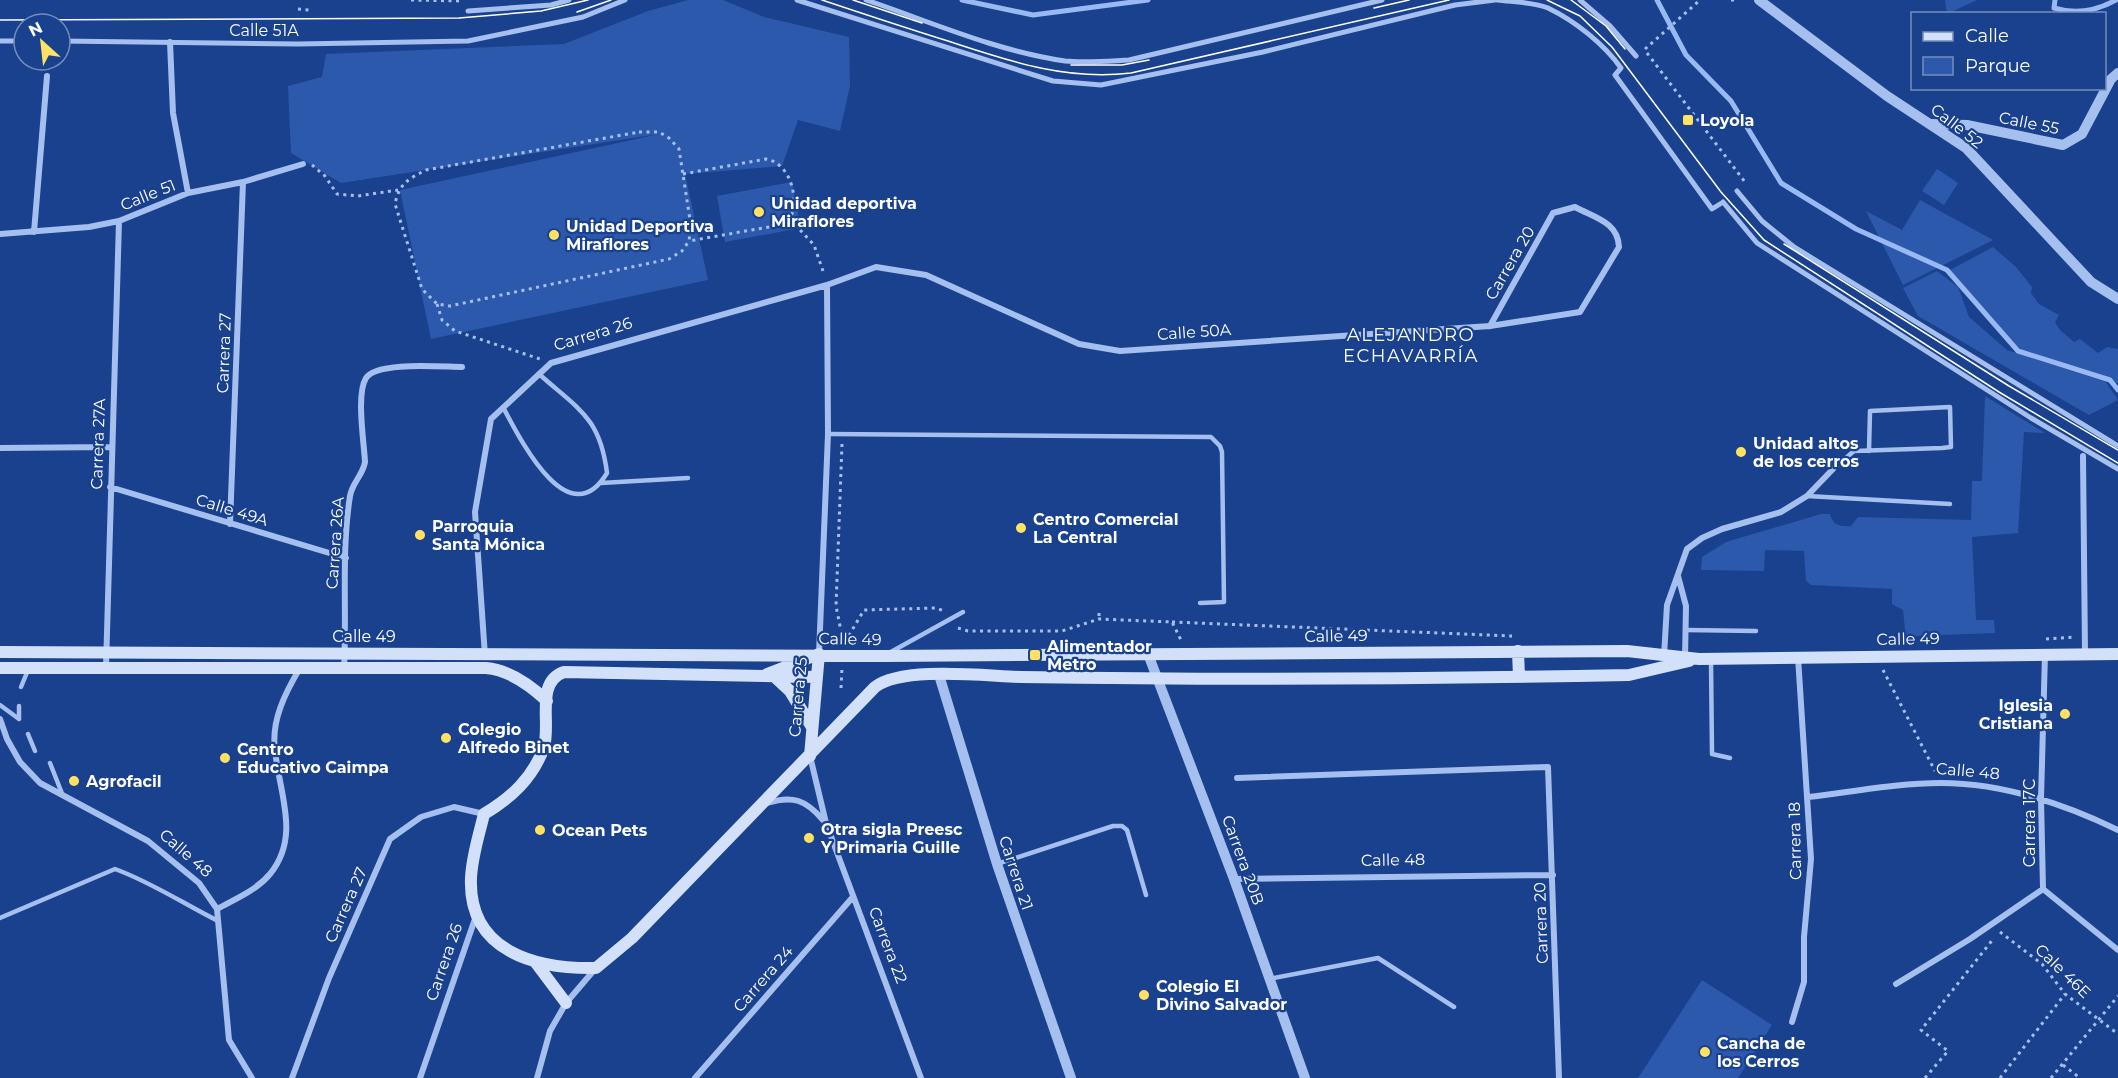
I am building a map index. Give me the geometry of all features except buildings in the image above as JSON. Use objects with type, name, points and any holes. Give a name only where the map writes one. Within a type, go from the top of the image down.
[{"type":"main road","points":[[1518,651],[1519,676]]},
{"type":"main road","name":"Calle 49","points":[[0,652],[484,652],[884,656],[1628,651],[1663,661],[1705,658],[2118,654]]},
{"type":"main road","points":[[768,677],[819,654]]},
{"type":"main road","name":"Carrera 25","points":[[596,968],[632,938],[810,756],[819,654]]},
{"type":"main road","name":"Calle 49","points":[[810,756],[874,687],[883,681],[901,675],[1159,679],[1629,675],[1663,661]]},
{"type":"main road","name":"Calle 49","points":[[0,668],[486,668],[498,669],[526,684],[547,701]]},
{"type":"main road","points":[[484,814],[507,800],[530,776],[544,747],[548,729],[546,690],[556,675],[564,672],[817,677]]},
{"type":"main road","points":[[768,677],[790,691],[812,727]]},
{"type":"main road","name":"Carrera 26","points":[[477,915],[471,880],[484,814]]},
{"type":"main road","points":[[477,915],[487,932],[501,946],[518,956],[536,963],[596,968]]},
{"type":"main road","points":[[536,963],[566,1004]]},
{"type":"street","points":[[468,11],[550,5],[569,0]]},
{"type":"street","name":"Calle 51A","points":[[72,41],[468,41],[583,17],[625,0]]},
{"type":"street","points":[[797,0],[1053,81],[1101,85],[1263,51],[1455,6],[1496,0],[1547,8],[1589,35],[1612,55],[1621,68],[1615,75],[1712,209],[1722,203],[1757,243],[2031,418],[2118,469]]},
{"type":"street","points":[[866,0],[1023,53],[1067,61],[1095,62],[1129,60],[1382,0]]},
{"type":"street","points":[[1580,0],[1610,26],[1636,56]]},
{"type":"street","name":"Calle 52","points":[[1759,0],[1887,96],[1966,148],[2091,282],[2118,299]]},
{"type":"street","points":[[170,42],[173,113],[189,193]]},
{"type":"street","name":"Calle 55","points":[[2106,88],[2111,79],[2118,73]]},
{"type":"street","points":[[34,232],[47,76]]},
{"type":"street","name":"Calle 55","points":[[1932,124],[1967,125],[2063,145],[2082,134],[2105,90]]},
{"type":"street","name":"Calle 51","points":[[0,234],[119,221],[189,193],[243,182],[303,164]]},
{"type":"street","name":"Carrera 27","points":[[230,525],[243,182]]},
{"type":"street","points":[[1737,191],[1762,221],[1794,247],[2118,446]]},
{"type":"street","name":"Carrera 20","points":[[1490,326],[1553,213],[1575,207],[1614,228],[1619,236],[1619,247],[1580,312]]},
{"type":"street","name":"Carrera 27A","points":[[106,668],[119,221]]},
{"type":"street","name":"Calle 50A","points":[[827,285],[876,267],[926,275],[1079,344],[1120,351],[1490,326],[1580,312]]},
{"type":"street","name":"Carrera 26","points":[[486,668],[475,512],[491,418],[551,363],[827,285]]},
{"type":"street","name":"Carrera 25","points":[[819,654],[828,434],[827,285]]},
{"type":"street","name":"Carrera 26A","points":[[344,669],[346,558],[350,494],[363,471],[365,462],[362,392],[366,377],[381,367],[462,367]]},
{"type":"street","points":[[0,447],[111,447]]},
{"type":"street","points":[[2083,456],[2085,654]]},
{"type":"street","points":[[1663,661],[1667,605],[1687,549],[1702,538],[1722,529],[1781,512],[1807,496],[1833,469]]},
{"type":"street","name":"Calle 49A","points":[[110,488],[346,558]]},
{"type":"street","points":[[1678,575],[1686,606],[1685,660]]},
{"type":"street","name":"Carrera 17C","points":[[1896,984],[2043,889],[2041,799],[2045,653]]},
{"type":"street","name":"Carrera 20B","points":[[1148,654],[1234,879],[1305,1078]]},
{"type":"street","name":"Carrera 18","points":[[1792,1022],[1804,982],[1804,937],[1811,859],[1809,797],[1798,657]]},
{"type":"street","points":[[217,909],[252,889],[269,875],[281,856],[286,835],[287,810],[274,750],[275,730],[279,710],[300,668]]},
{"type":"street","name":"Carrera 21","points":[[939,675],[997,864],[1071,1078]]},
{"type":"street","name":"Calle 48","points":[[0,718],[7,739],[20,762],[40,783],[148,841],[199,883],[217,909],[229,1040],[248,1077]]},
{"type":"street","name":"Carrera 22","points":[[810,756],[826,823],[918,1076]]},
{"type":"street","name":"Carrera 20","points":[[1237,778],[1548,767],[1559,1078]]},
{"type":"street","name":"Calle 48","points":[[1809,797],[1942,783],[1998,790],[2041,799],[2118,830]]},
{"type":"street","name":"Carrera 22","points":[[764,804],[783,798],[801,800],[809,804],[826,823]]},
{"type":"street","name":"Carrera 27","points":[[292,1078],[329,978],[390,839],[421,817],[454,807],[484,814]]},
{"type":"street","name":"Calle 48","points":[[1234,879],[1552,875]]},
{"type":"street","points":[[2043,889],[2118,950]]},
{"type":"street","name":"Carrera 24","points":[[695,1078],[852,898]]},
{"type":"street","name":"Carrera 26","points":[[420,1078],[477,915]]},
{"type":"street","name":"Carrera 25","points":[[537,1078],[550,1031],[566,1004],[596,968]]},
{"type":"lane","points":[[503,408],[518,436],[553,483],[569,493],[581,496],[598,488],[607,473],[599,433],[582,410],[539,374]]},
{"type":"lane","points":[[1833,469],[1854,451],[1869,451],[1951,447],[1950,407],[1870,411],[1869,451]]},
{"type":"lane","points":[[828,434],[1211,437],[1220,446],[1222,452],[1224,603],[1200,603]]},
{"type":"lane","points":[[601,483],[688,478]]},
{"type":"lane","points":[[1807,496],[1950,504]]},
{"type":"lane","points":[[884,656],[963,612]]},
{"type":"lane","points":[[1686,630],[1756,631]]},
{"type":"lane","points":[[1705,658],[1712,754],[1730,758]]},
{"type":"lane","points":[[21,687],[29,668]]},
{"type":"lane","points":[[0,705],[19,719],[19,706]]},
{"type":"lane","points":[[28,734],[34,751]]},
{"type":"lane","points":[[50,763],[63,796]]},
{"type":"lane","points":[[997,864],[1113,826],[1122,826],[1127,830],[1146,895]]},
{"type":"lane","points":[[0,918],[115,869],[140,878],[172,898],[218,921]]},
{"type":"lane","points":[[1268,979],[1378,958],[1454,1007]]},
{"type":"path","points":[[411,0],[467,0]]},
{"type":"path","points":[[1660,36],[1700,0]]},
{"type":"path","points":[[298,9],[309,10]]},
{"type":"path","points":[[1644,49],[1746,184],[1737,191]]},
{"type":"path","points":[[437,304],[450,306],[669,259],[682,251],[689,241],[691,226],[679,149],[669,138],[659,132],[639,132],[426,170],[405,180],[398,190],[395,204],[422,289],[437,304],[442,320],[455,331],[498,343],[551,363]]},
{"type":"path","points":[[683,174],[766,159],[776,161],[787,172],[794,202],[789,219],[780,225],[689,241]]},
{"type":"path","points":[[303,164],[316,166],[337,194],[358,196],[398,190]]},
{"type":"path","points":[[789,219],[814,245],[827,285]]},
{"type":"path","points":[[842,434],[836,606],[844,643],[859,613],[867,609],[935,608],[945,612],[958,628],[968,631],[1062,631],[1099,620],[1172,622],[1187,654]]},
{"type":"path","points":[[1099,613],[1099,620]]},
{"type":"path","points":[[1882,670],[1942,783]]},
{"type":"path","name":"Cale 46E","points":[[1924,1078],[1948,1051],[1921,1030],[1999,931],[2043,964],[2065,994],[2118,1034]]},
{"type":"path","points":[[2000,1078],[2065,994]]},
{"type":"path","points":[[2051,1078],[2118,996]]},
{"type":"path","points":[[2062,1064],[2080,1078]]},
{"type":"green space","points":[[688,0],[723,0],[764,17],[849,37],[850,86],[840,131],[798,120],[782,166],[685,174],[708,280],[431,339],[400,190],[659,134],[341,183],[291,153],[288,86],[322,77],[326,54],[564,44],[648,11]]},
{"type":"green space","points":[[1945,0],[1977,0],[1951,12],[1947,12]]},
{"type":"green space","points":[[1937,169],[1958,183],[1944,205],[1922,191]]},
{"type":"green space","name":"Unidad deportiva Miraflores","points":[[792,182],[801,228],[725,242],[717,196]]},
{"type":"green space","points":[[1920,200],[1993,240],[1903,285],[1866,211],[1902,230]]},
{"type":"green space","points":[[1993,247],[2016,267],[2032,287],[2031,293],[2039,304],[2059,315],[2055,322],[2060,330],[2074,342],[2080,339],[2098,353],[2107,347],[2118,349],[2118,384],[2099,374],[2026,352],[2007,337],[1950,270]]},
{"type":"green space","points":[[1937,271],[1958,287],[1969,317],[2007,350],[2106,382],[2118,400],[2089,415],[1918,316],[1903,288]]},
{"type":"green space","points":[[1985,396],[2045,433],[2024,432],[2018,533],[1972,537],[1976,620],[1994,620],[1995,633],[1916,636],[1906,640],[1903,610],[1892,604],[1892,589],[1811,585],[1806,581],[1804,551],[1765,550],[1764,571],[1701,570],[1702,557],[1726,542],[1821,514],[1830,514],[1835,523],[1844,526],[1851,526],[1858,517],[1971,520],[1972,481],[1982,481]]},
{"type":"green space","name":"Cancha de los Cerros","points":[[1702,980],[1772,1025],[1738,1078],[1638,1078]]},
{"type":"waterway","points":[[962,0],[1033,15],[1148,0]]},
{"type":"waterway","points":[[1657,0],[1686,55],[1731,101],[1781,183],[1856,229],[1947,270],[2018,351],[2110,380],[2118,390]]},
{"type":"waterway","points":[[2055,0],[2054,8],[2070,11],[2093,9],[2116,0]]},
{"type":"tram line","points":[[0,20],[459,18],[541,11],[588,0]]},
{"type":"tram line","points":[[577,12],[611,0]]},
{"type":"tram line","points":[[822,0],[993,56],[1038,68],[1107,75],[1131,73],[1449,0]]},
{"type":"tram line","points":[[853,0],[922,23]]},
{"type":"tram line","points":[[1374,8],[1409,0]]},
{"type":"tram line","points":[[1547,0],[1580,16],[1612,47],[1721,192],[1764,240],[1999,392],[2118,463]]},
{"type":"tram line","points":[[1571,0],[1606,26],[1625,49]]},
{"type":"tram line","points":[[1071,65],[1122,65],[1149,60]]},
{"type":"tram line","points":[[1784,244],[2009,386],[2118,450]]},
{"type":"place","name":"Loyola","points":[[1688,120]]},
{"type":"place","name":"Unidad deportiva Miraflores","points":[[759,212]]},
{"type":"place","name":"Unidad Deportiva Miraflores","points":[[554,235]]},
{"type":"place","name":"Unidad altos de los cerros","points":[[1741,452]]},
{"type":"place","name":"Centro Comercial La Central","points":[[1021,528]]},
{"type":"place","name":"Parroquia Santa Mónica","points":[[420,535]]},
{"type":"place","name":"Alimentador Metro","points":[[1035,655]]},
{"type":"place","name":"Iglesia Cristiana","points":[[2065,714]]},
{"type":"place","name":"Colegio Alfredo Binet","points":[[446,738]]},
{"type":"place","name":"Centro Educativo Caimpa","points":[[225,758]]},
{"type":"place","name":"Agrofacil","points":[[74,781]]},
{"type":"place","name":"Ocean Pets","points":[[540,830]]},
{"type":"place","name":"Otra sigla Preesc Y Primaria Guille","points":[[809,838]]},
{"type":"place","name":"Colegio El Divino Salvador","points":[[1144,995]]},
{"type":"place","name":"Cancha de los Cerros","points":[[1705,1052]]},
{"type":"district","name":"ALEJANDRO ECHAVARRÍA","points":[[1411,345]]}]
